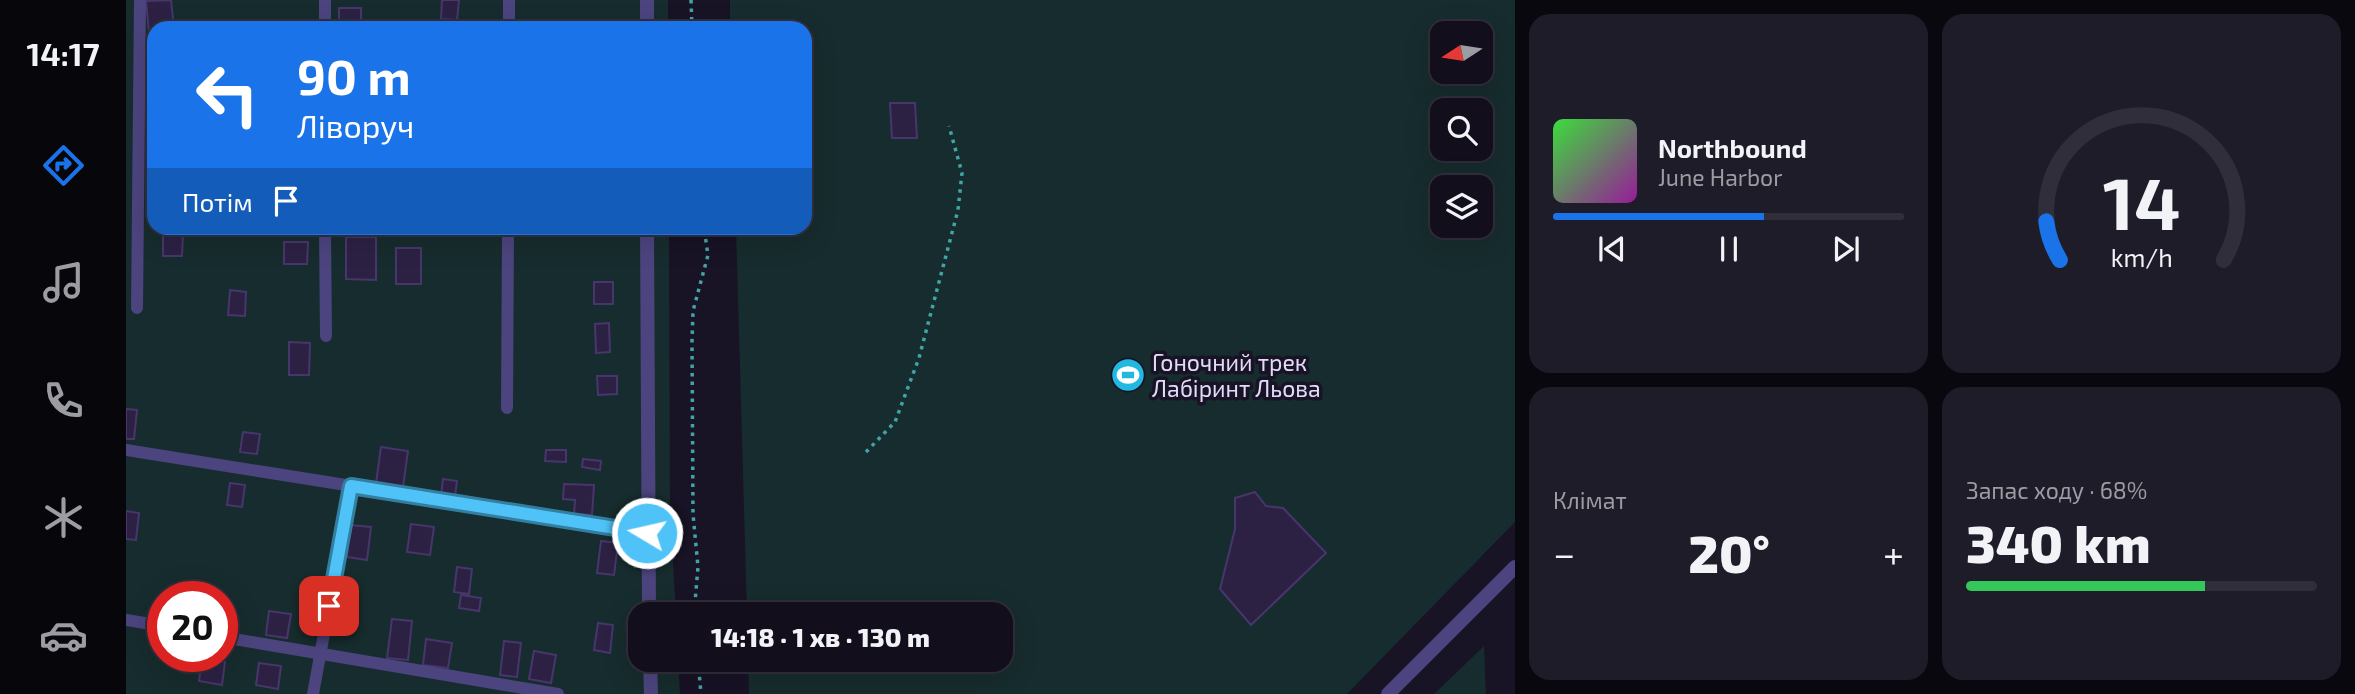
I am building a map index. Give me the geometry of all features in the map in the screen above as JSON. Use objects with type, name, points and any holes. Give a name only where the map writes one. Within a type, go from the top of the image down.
[{"type":"street","points":[[647,0],[647,21]]},
{"type":"street","points":[[647,235],[649,602]]},
{"type":"street","points":[[1388,694],[1515,567]]},
{"type":"street","points":[[650,672],[651,694]]},
{"type":"lane","points":[[137,308],[140,0]]},
{"type":"lane","points":[[325,0],[325,21]]},
{"type":"lane","points":[[509,0],[509,21]]},
{"type":"lane","points":[[139,221],[147,220]]},
{"type":"lane","points":[[326,235],[326,336]]},
{"type":"lane","points":[[507,408],[508,235]]},
{"type":"lane","points":[[126,450],[647,533]]},
{"type":"lane","points":[[313,694],[351,486]]},
{"type":"lane","points":[[126,620],[147,623]]},
{"type":"lane","points":[[238,640],[558,694]]},
{"type":"path","points":[[691,0],[692,21]]},
{"type":"path","points":[[866,452],[895,422],[919,358],[958,209],[962,173],[949,126]]},
{"type":"path","points":[[695,602],[698,567],[693,513],[691,341],[693,311],[708,255],[705,235]]},
{"type":"path","points":[[699,672],[701,694]]},
{"type":"green space","points":[[126,0],[668,0],[668,21],[147,21],[147,235],[669,235],[670,511],[675,602],[628,602],[628,672],[679,672],[680,694],[126,694]]},
{"type":"green space","name":"Гоночний трек Лабіринт Льова","points":[[730,0],[1515,0],[1515,522],[1347,694],[749,694],[748,672],[1013,672],[1013,602],[747,602],[736,235],[812,235],[812,21],[730,21]]},
{"type":"green space","points":[[1484,646],[1486,694],[1434,694]]},
{"type":"building","points":[[171,0],[173,21],[148,21],[146,1]]},
{"type":"building","points":[[442,0],[459,0],[457,20],[441,19]]},
{"type":"building","points":[[339,8],[361,8],[361,21],[339,21]]},
{"type":"building","points":[[890,103],[915,103],[917,138],[892,138]]},
{"type":"building","points":[[163,235],[183,235],[182,256],[163,256]]},
{"type":"building","points":[[346,237],[376,237],[376,280],[346,279]]},
{"type":"building","points":[[284,242],[308,242],[307,264],[284,264]]},
{"type":"building","points":[[396,248],[421,248],[421,284],[396,284]]},
{"type":"building","points":[[594,282],[613,282],[613,304],[594,304]]},
{"type":"building","points":[[230,290],[246,292],[245,316],[228,315]]},
{"type":"building","points":[[609,323],[610,352],[596,353],[595,324]]},
{"type":"building","points":[[289,342],[310,343],[309,375],[289,375]]},
{"type":"building","points":[[597,376],[617,376],[617,394],[598,395]]},
{"type":"building","points":[[126,409],[137,410],[134,439],[126,439]]},
{"type":"building","points":[[243,432],[260,434],[257,454],[240,452]]},
{"type":"building","points":[[381,447],[408,451],[403,487],[376,483]]},
{"type":"building","points":[[546,450],[566,450],[566,462],[545,461]]},
{"type":"building","points":[[583,459],[601,461],[600,470],[582,467]]},
{"type":"building","points":[[443,479],[457,481],[455,496],[441,495]]},
{"type":"building","points":[[230,483],[245,485],[242,507],[227,505]]},
{"type":"building","points":[[564,484],[594,485],[592,515],[574,514],[575,500],[563,499]]},
{"type":"building","points":[[1255,492],[1266,506],[1283,508],[1326,553],[1251,625],[1220,589],[1235,529],[1235,498]]},
{"type":"building","points":[[126,511],[139,513],[136,540],[126,539]]},
{"type":"building","points":[[411,524],[434,527],[430,555],[407,552]]},
{"type":"building","points":[[350,525],[371,527],[367,560],[347,557]]},
{"type":"building","points":[[601,541],[618,543],[614,575],[597,573]]},
{"type":"building","points":[[457,567],[472,569],[469,594],[454,592]]},
{"type":"building","points":[[461,595],[481,598],[479,611],[459,608]]},
{"type":"building","points":[[269,611],[291,614],[287,638],[266,635]]},
{"type":"building","points":[[392,619],[412,621],[408,660],[387,658]]},
{"type":"building","points":[[598,623],[613,625],[610,653],[594,650]]},
{"type":"building","points":[[426,639],[452,643],[448,668],[423,665]]},
{"type":"building","points":[[504,641],[521,643],[517,677],[500,675]]},
{"type":"building","points":[[534,651],[556,655],[551,683],[529,679]]},
{"type":"building","points":[[259,663],[281,666],[278,689],[256,685]]},
{"type":"building","points":[[200,672],[224,672],[222,685],[199,681]]},
{"type":"place","name":"Гоночний трек Лабіринт Льова","points":[[1128,375]]},
{"type":"route","points":[[329,606],[351,486],[647,533]]}]
